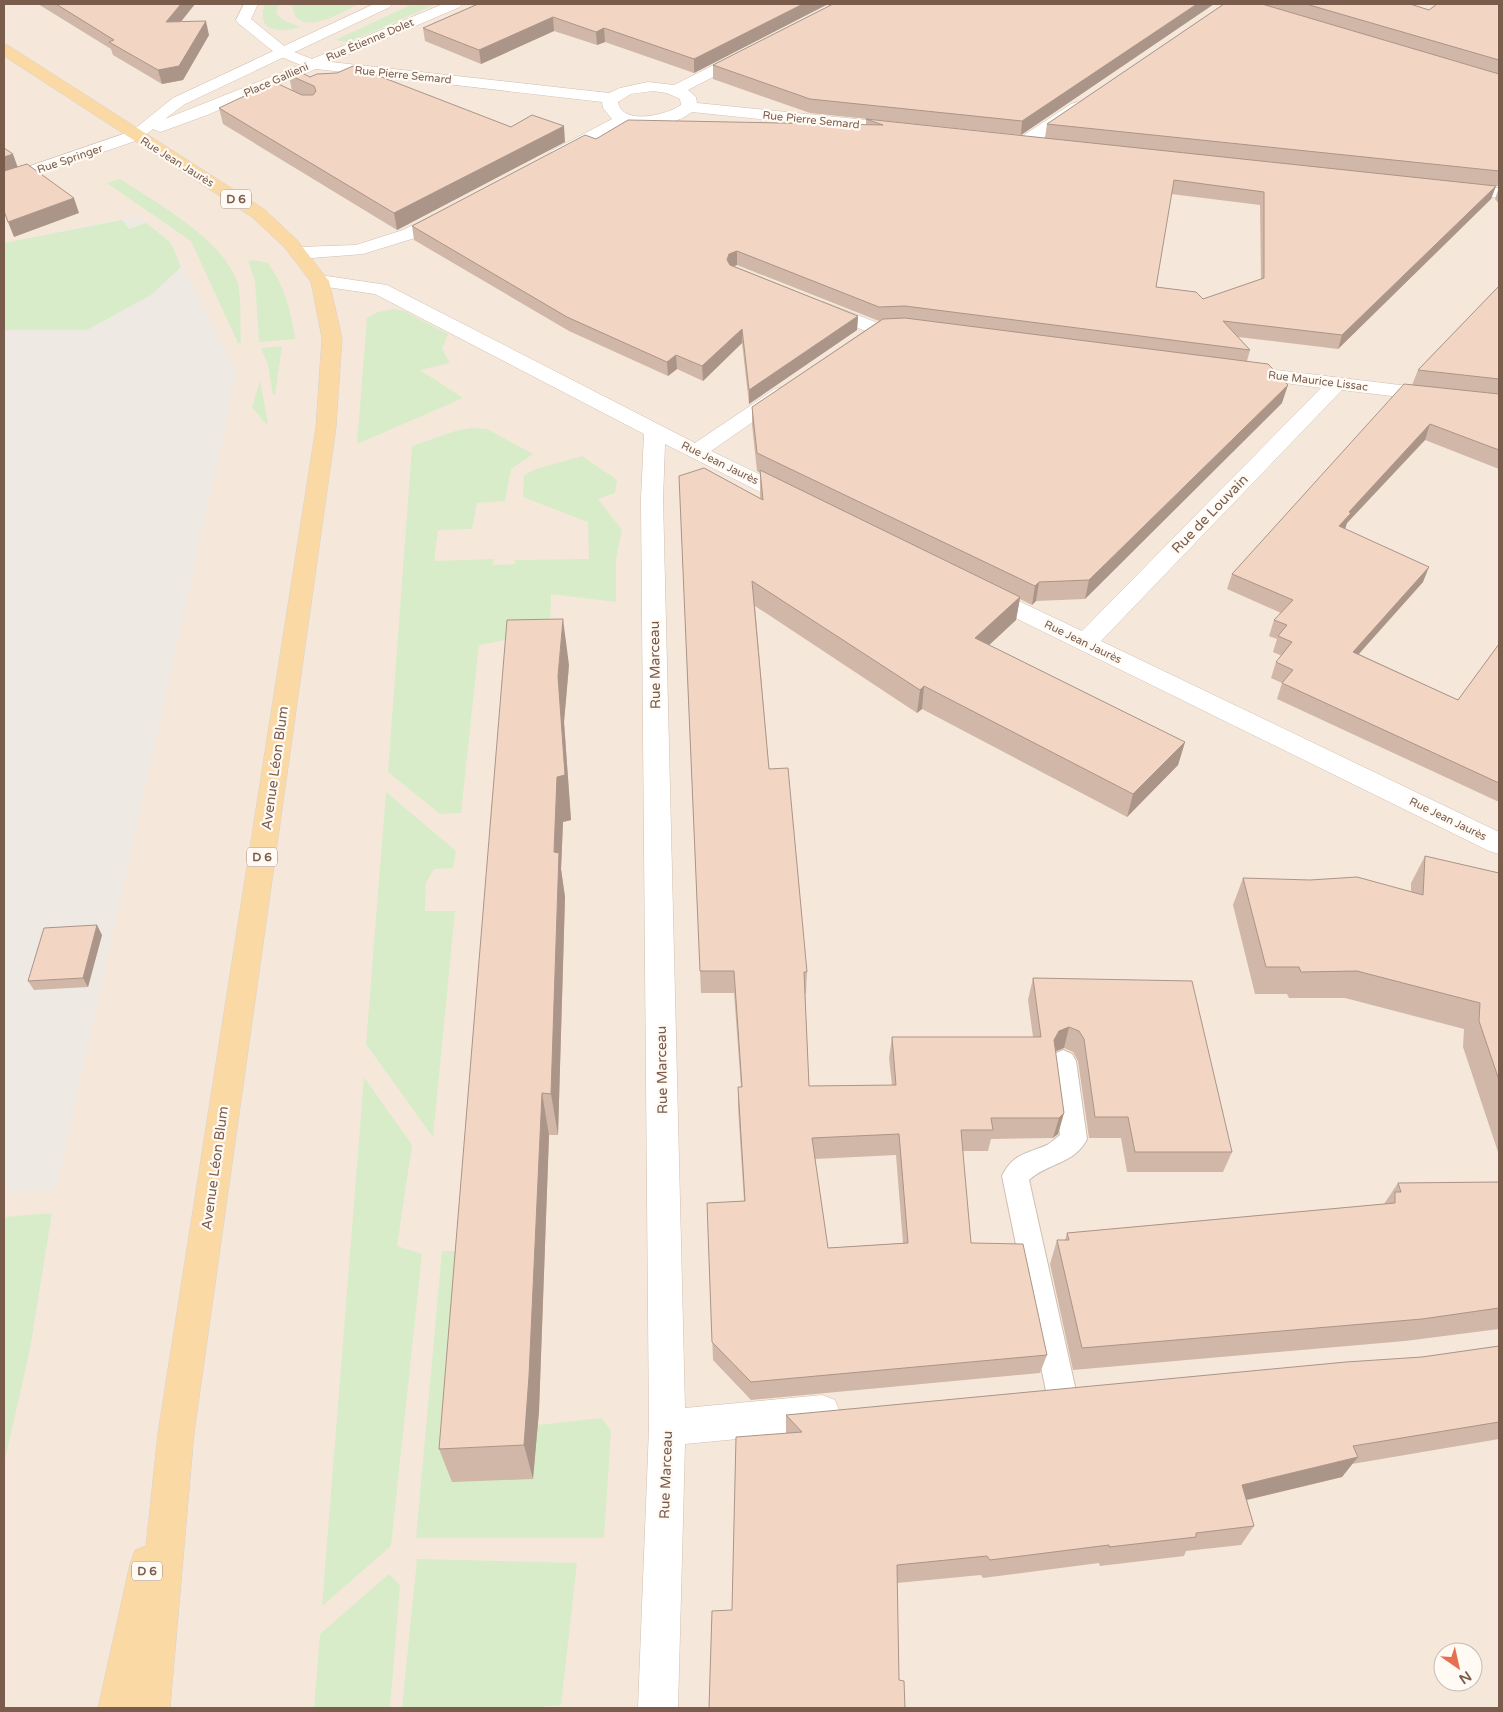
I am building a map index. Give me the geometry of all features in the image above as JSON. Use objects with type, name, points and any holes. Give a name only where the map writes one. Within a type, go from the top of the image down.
[{"type":"main road","name":"Rue Jean Jaurès","points":[[4,49],[258,213],[291,244],[320,281]]},
{"type":"main road","name":"Avenue Léon Blum","points":[[150,1708],[176,1433],[326,427],[332,338],[320,281]]},
{"type":"main road","name":"Avenue Léon Blum","points":[[118,1708],[176,1433]]},
{"type":"street","points":[[251,4],[243,20],[284,53],[385,4]]},
{"type":"street","name":"Rue Étienne Dolet","points":[[313,65],[454,4]]},
{"type":"street","points":[[676,90],[763,45]]},
{"type":"street","name":"Place Gallieni","points":[[135,135],[179,101],[284,53],[313,65]]},
{"type":"street","name":"Place Gallieni","points":[[135,135],[202,112],[313,65]]},
{"type":"street","name":"Rue Pierre Semard","points":[[313,65],[613,98]]},
{"type":"street","points":[[654,86],[676,90],[688,97],[689,107],[675,117],[664,120],[638,121],[616,114],[611,108],[613,98],[630,89],[654,86]]},
{"type":"street","points":[[1027,141],[1086,100]]},
{"type":"street","name":"Rue Pierre Semard","points":[[689,107],[910,130]]},
{"type":"street","points":[[545,161],[626,118]]},
{"type":"street","name":"Rue Springer","points":[[4,181],[135,135]]},
{"type":"street","points":[[1008,139],[1047,144]]},
{"type":"street","points":[[1440,186],[1499,193]]},
{"type":"street","points":[[299,253],[357,250],[409,234],[460,206]]},
{"type":"street","name":"Rue Jean Jaurès","points":[[320,281],[380,289],[696,452],[811,508]]},
{"type":"street","points":[[811,303],[876,333]]},
{"type":"street","name":"Rue Maurice Lissac","points":[[1228,370],[1499,403]]},
{"type":"street","name":"Rue de Louvain","points":[[1085,644],[1336,384]]},
{"type":"street","points":[[696,452],[794,385]]},
{"type":"street","name":"Rue Marceau","points":[[655,431],[652,499],[667,1428],[658,1708]]},
{"type":"street","name":"Rue Jean Jaurès","points":[[961,582],[1499,844]]},
{"type":"street","points":[[667,1428],[854,1410]]},
{"type":"lane","points":[[264,85],[281,93]]},
{"type":"lane","points":[[1061,1391],[1015,1176],[1030,1162],[1057,1153],[1074,1139],[1062,1061]]},
{"type":"shaded area","points":[[4,4],[1499,4],[1499,1708],[4,1708]]},
{"type":"shaded area","points":[[139,215],[171,243],[237,374],[56,1190],[4,1193],[4,243]]},
{"type":"green space","points":[[265,4],[279,4],[276,14],[283,20],[300,27],[278,30],[266,25],[263,20]]},
{"type":"green space","points":[[291,4],[360,4],[328,19],[311,23],[303,22],[297,18]]},
{"type":"green space","points":[[413,4],[436,4],[349,42],[335,40]]},
{"type":"green space","points":[[120,179],[187,223],[217,250],[229,265],[239,287],[241,343],[238,343],[191,241],[107,183]]},
{"type":"green space","points":[[122,220],[129,229],[146,223],[171,243],[181,267],[151,295],[87,330],[4,330],[4,243]]},
{"type":"green space","points":[[248,261],[268,263],[279,281],[289,309],[295,339],[259,342],[255,281]]},
{"type":"green space","points":[[394,309],[404,311],[448,334],[442,349],[450,363],[420,370],[463,398],[357,444],[367,318],[378,312]]},
{"type":"green space","points":[[282,346],[275,395],[273,395],[268,365],[261,348]]},
{"type":"green space","points":[[260,381],[268,423],[266,424],[252,407]]},
{"type":"green space","points":[[487,429],[533,454],[511,469],[505,501],[477,503],[472,529],[438,530],[434,561],[494,559],[492,565],[515,564],[515,560],[589,559],[588,522],[523,497],[524,475],[536,469],[582,456],[617,480],[615,493],[598,499],[622,530],[616,559],[616,602],[551,594],[550,632],[479,645],[461,813],[440,814],[388,772],[412,446],[458,430]]},
{"type":"green space","points":[[386,792],[456,851],[453,868],[434,869],[426,883],[425,911],[455,911],[433,1137],[366,1044]]},
{"type":"green space","points":[[364,1077],[412,1145],[397,1246],[422,1254],[391,1546],[322,1606]]},
{"type":"green space","points":[[52,1213],[30,1349],[4,1464],[4,1217]]},
{"type":"green space","points":[[442,1251],[470,1251],[537,1425],[602,1418],[611,1431],[604,1538],[416,1538]]},
{"type":"green space","points":[[417,1559],[577,1563],[561,1705],[530,1708],[402,1708]]},
{"type":"green space","points":[[389,1574],[400,1585],[390,1708],[314,1708],[320,1634]]},
{"type":"building","points":[[56,4],[181,4],[166,22],[206,21],[179,66],[158,70],[109,42],[114,40]]},
{"type":"building","points":[[478,4],[803,4],[694,59],[604,28],[596,32],[553,17],[479,50],[423,28]]},
{"type":"building","points":[[833,4],[1197,4],[1022,121],[810,99],[713,65]]},
{"type":"building","points":[[1224,4],[1262,4],[1499,74],[1499,171],[1047,124]]},
{"type":"building","points":[[1306,4],[1410,4],[1429,10],[1437,4],[1499,4],[1499,60]]},
{"type":"building","points":[[353,66],[511,127],[532,115],[564,126],[394,213],[219,108],[274,82],[302,95],[313,95],[316,91],[314,86],[289,75],[298,71],[310,77],[317,74],[337,73]]},
{"type":"building","points":[[866,119],[1496,186],[1342,335],[1223,321],[1250,350],[905,306],[879,307],[737,251],[729,254],[727,260],[730,265],[858,316],[749,390],[742,329],[702,366],[676,355],[667,362],[567,317],[412,226],[585,135],[596,139],[628,120],[883,125]],"holes":[[[1174,180],[1264,192],[1264,278],[1203,299],[1196,292],[1156,287]]]},
{"type":"building","points":[[4,148],[13,154],[4,157]]},
{"type":"building","points":[[27,164],[74,198],[8,222],[4,211],[4,171]]},
{"type":"building","points":[[1499,286],[1499,379],[1418,370]]},
{"type":"building","points":[[905,318],[1268,364],[1288,385],[1089,580],[1039,582],[1035,586],[757,453],[752,407],[883,319]]},
{"type":"building","points":[[1404,384],[1499,394],[1499,450],[1430,424],[1349,512],[1351,513],[1339,526],[1429,567],[1353,652],[1458,700],[1499,644],[1499,783],[1282,683],[1293,670],[1276,662],[1292,642],[1278,636],[1287,625],[1274,620],[1293,600],[1232,574]]},
{"type":"building","points":[[704,468],[763,500],[760,470],[1020,597],[975,638],[1185,742],[1133,794],[924,686],[920,690],[752,581],[769,769],[788,768],[807,972],[804,972],[809,1086],[896,1085],[892,1037],[1041,1037],[1033,978],[1192,981],[1232,1152],[1135,1152],[1128,1117],[1095,1117],[1084,1039],[1079,1031],[1069,1027],[1059,1031],[1054,1040],[1064,1113],[1059,1118],[991,1118],[993,1130],[961,1130],[971,1243],[1023,1244],[1047,1355],[751,1382],[712,1342],[707,1203],[745,1201],[738,1087],[742,1087],[734,971],[700,971],[679,476]],"holes":[[[899,1134],[908,1243],[828,1248],[812,1138]]]},
{"type":"building","points":[[563,619],[558,676],[565,775],[557,777],[554,852],[559,853],[551,1094],[542,1093],[524,1445],[439,1449],[507,620]]},
{"type":"building","points":[[1425,856],[1499,873],[1499,1080],[1479,1021],[1480,1003],[1357,971],[1301,972],[1299,967],[1266,967],[1243,878],[1310,880],[1357,877],[1423,895]]},
{"type":"building","points":[[97,925],[83,978],[28,981],[44,928]]},
{"type":"building","points":[[1499,1182],[1499,1308],[1422,1319],[1082,1348],[1057,1240],[1069,1240],[1067,1233],[1395,1203],[1395,1192],[1401,1192],[1398,1183]]},
{"type":"building","points":[[1499,1346],[1499,1422],[1353,1446],[1358,1457],[1242,1485],[1254,1526],[1196,1533],[1196,1537],[1109,1547],[1109,1545],[990,1560],[987,1556],[897,1565],[899,1680],[904,1681],[905,1708],[709,1708],[712,1611],[732,1610],[736,1437],[802,1432],[786,1415],[1346,1362],[1422,1357]]}]
